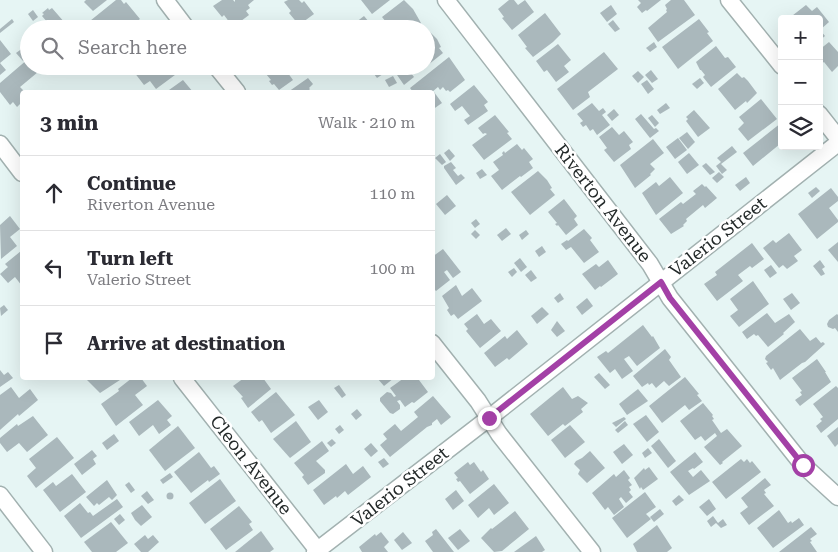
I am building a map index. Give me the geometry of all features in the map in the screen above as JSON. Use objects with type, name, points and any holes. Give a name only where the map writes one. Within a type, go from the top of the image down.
[{"type":"street","points":[[165,0],[180,20]]},
{"type":"street","name":"Riverton Avenue","points":[[446,0],[644,257],[670,298],[803,465],[838,497]]},
{"type":"street","points":[[730,0],[778,61]]},
{"type":"street","points":[[223,75],[235,90]]},
{"type":"street","points":[[823,119],[838,138]]},
{"type":"street","name":"Valerio Street","points":[[317,551],[838,143]]},
{"type":"street","points":[[0,144],[20,170]]},
{"type":"street","points":[[435,347],[478,401],[499,434],[592,552]]},
{"type":"street","name":"Cleon Avenue","points":[[184,380],[317,551]]},
{"type":"street","points":[[0,495],[44,552]]},
{"type":"building","points":[[86,0],[107,0],[93,11],[84,2]]},
{"type":"building","points":[[116,0],[121,0],[124,4],[126,2],[140,19],[139,20],[91,20]]},
{"type":"building","points":[[222,0],[233,0],[235,2],[235,0],[254,0],[248,5],[250,8],[246,11],[249,15],[242,20],[228,20],[224,15],[222,17],[213,6]]},
{"type":"building","points":[[299,0],[302,3],[304,1],[314,14],[306,20],[295,20],[284,2]]},
{"type":"building","points":[[361,0],[390,0],[372,14]]},
{"type":"building","points":[[404,0],[413,9],[419,20],[384,20],[382,17]]},
{"type":"building","points":[[509,0],[514,0],[518,5],[525,0],[534,12],[512,30],[502,18],[504,17],[498,9]]},
{"type":"building","points":[[638,0],[661,0],[642,13],[637,7],[641,3]]},
{"type":"building","points":[[671,0],[684,0],[695,15],[658,42],[648,28],[667,12],[665,5]]},
{"type":"building","points":[[611,5],[617,14],[607,22],[600,13]]},
{"type":"building","points":[[806,5],[812,11],[817,7],[829,22],[823,27],[823,15],[793,15]]},
{"type":"building","points":[[48,8],[49,10],[52,8],[62,20],[45,20],[42,13]]},
{"type":"building","points":[[33,10],[38,17],[32,20],[28,14]]},
{"type":"building","points":[[545,13],[561,34],[533,57],[525,48],[527,47],[518,35]]},
{"type":"building","points":[[364,16],[367,20],[359,20]]},
{"type":"building","points":[[12,19],[14,22],[0,33],[0,29]]},
{"type":"building","points":[[699,19],[713,41],[678,69],[662,47]]},
{"type":"building","points":[[613,20],[620,29],[615,32],[608,24]]},
{"type":"building","points":[[435,37],[441,47],[439,48],[443,53],[435,59]]},
{"type":"building","points":[[0,40],[11,54],[0,63]]},
{"type":"building","points":[[654,42],[657,47],[650,52],[646,48]]},
{"type":"building","points":[[829,42],[838,52],[838,66],[832,72],[823,63],[823,47]]},
{"type":"building","points":[[558,44],[571,60],[564,66],[569,72],[556,82],[547,70],[544,72],[536,61]]},
{"type":"building","points":[[716,46],[725,58],[728,57],[736,67],[711,87],[703,77],[705,75],[696,62]]},
{"type":"building","points":[[604,52],[618,69],[588,92],[590,97],[573,110],[557,89]]},
{"type":"building","points":[[449,57],[465,80],[450,92],[446,91],[443,87],[440,90],[438,87],[434,90],[412,90],[410,88],[426,75],[435,75],[435,68]]},
{"type":"building","points":[[0,63],[6,70],[0,75]]},
{"type":"building","points":[[20,66],[20,75],[34,75],[20,87],[23,90],[20,90],[20,104],[17,107],[13,102],[10,105],[0,92],[0,83]]},
{"type":"building","points":[[651,70],[658,79],[652,83],[645,75]]},
{"type":"building","points":[[638,71],[644,77],[638,83],[632,76]]},
{"type":"building","points":[[737,73],[748,81],[757,93],[747,103],[746,101],[735,110],[718,89]]},
{"type":"building","points":[[136,75],[175,75],[156,89],[150,81],[144,85]]},
{"type":"building","points":[[267,75],[289,75],[293,80],[279,90],[274,84],[272,85],[269,81],[271,80]]},
{"type":"building","points":[[397,75],[412,75],[414,77],[404,85]]},
{"type":"building","points":[[393,76],[397,83],[389,87],[385,80]]},
{"type":"building","points":[[308,78],[313,84],[309,90],[291,90]]},
{"type":"building","points":[[700,78],[704,83],[697,89],[692,84]]},
{"type":"building","points":[[183,80],[191,90],[169,90]]},
{"type":"building","points":[[647,80],[654,89],[648,94],[641,84]]},
{"type":"building","points":[[474,85],[488,102],[484,105],[488,111],[468,125],[464,120],[470,116],[462,106],[455,111],[450,104]]},
{"type":"building","points":[[435,93],[442,103],[435,108]]},
{"type":"building","points":[[761,99],[777,119],[748,141],[738,129],[744,123],[739,117]]},
{"type":"building","points":[[592,103],[599,111],[603,108],[606,112],[602,115],[610,125],[597,135],[593,129],[590,131],[586,125],[583,127],[580,123],[583,121],[577,114]]},
{"type":"building","points":[[666,103],[670,108],[660,114],[657,110]]},
{"type":"building","points":[[614,109],[619,115],[612,121],[607,115]]},
{"type":"building","points":[[694,110],[710,128],[698,137],[686,121],[688,119],[686,117]]},
{"type":"building","points":[[641,114],[654,129],[656,128],[659,131],[650,138],[635,119]]},
{"type":"building","points":[[495,115],[509,132],[507,133],[512,139],[484,160],[472,145],[487,134],[483,134],[478,128]]},
{"type":"building","points":[[652,115],[659,123],[655,127],[648,118]]},
{"type":"building","points":[[778,125],[778,146],[753,166],[743,153]]},
{"type":"building","points":[[612,127],[619,135],[624,131],[633,142],[629,145],[631,149],[614,162],[604,150],[607,148],[599,137]]},
{"type":"building","points":[[687,132],[695,142],[688,149],[679,138]]},
{"type":"building","points":[[678,138],[687,150],[675,159],[666,147]]},
{"type":"building","points":[[653,139],[664,153],[650,164],[655,169],[651,175],[635,188],[620,165]]},
{"type":"building","points":[[517,144],[522,150],[524,148],[533,159],[529,162],[533,168],[502,190],[491,176],[499,170],[493,162],[503,155],[504,151],[505,153]]},
{"type":"building","points":[[732,146],[737,152],[721,164],[727,170],[722,174],[716,166],[721,162],[717,158]]},
{"type":"building","points":[[449,149],[455,156],[450,161],[444,153]]},
{"type":"building","points":[[689,153],[699,165],[687,174],[678,162]]},
{"type":"building","points":[[440,154],[446,162],[442,165],[435,158]]},
{"type":"building","points":[[451,162],[456,168],[453,170],[458,176],[461,174],[465,178],[456,185],[444,168],[444,166]]},
{"type":"building","points":[[706,163],[715,172],[710,175],[702,166]]},
{"type":"building","points":[[482,169],[487,175],[480,179],[476,173]]},
{"type":"building","points":[[538,171],[547,180],[552,188],[550,189],[555,195],[530,215],[511,192]]},
{"type":"building","points":[[719,172],[724,177],[717,183],[712,178]]},
{"type":"building","points":[[670,177],[683,193],[656,215],[642,193],[656,182],[659,186]]},
{"type":"building","points":[[746,177],[750,183],[740,191],[735,185]]},
{"type":"building","points":[[702,184],[717,198],[705,208],[703,205],[686,219],[687,221],[684,226],[671,234],[659,219],[681,202],[683,204],[696,194],[693,191]]},
{"type":"building","points":[[816,187],[820,191],[812,198],[808,193]]},
{"type":"building","points":[[831,188],[838,197],[838,201],[829,208],[838,222],[817,239],[798,214]]},
{"type":"building","points":[[447,195],[456,206],[445,215],[436,204]]},
{"type":"building","points":[[564,199],[577,216],[574,219],[578,225],[566,235],[555,224],[557,223],[548,212]]},
{"type":"building","points":[[10,216],[20,229],[10,237],[17,246],[1,259],[0,225]]},
{"type":"building","points":[[476,219],[480,224],[475,228],[471,223]]},
{"type":"building","points":[[506,228],[511,234],[502,241],[497,235]]},
{"type":"building","points":[[584,229],[592,238],[590,240],[599,252],[584,263],[571,247],[566,250],[561,244]]},
{"type":"building","points":[[475,230],[480,235],[476,239],[471,234]]},
{"type":"building","points":[[526,230],[529,234],[522,240],[519,235]]},
{"type":"building","points":[[789,233],[802,250],[794,256],[798,261],[787,269],[783,265],[779,268],[763,248],[773,240],[776,243]]},
{"type":"building","points":[[838,242],[838,262],[828,250]]},
{"type":"building","points":[[752,243],[764,259],[738,275],[743,281],[717,301],[704,284],[717,275],[715,272]]},
{"type":"building","points":[[542,246],[546,252],[539,257],[535,251]]},
{"type":"building","points":[[443,249],[461,272],[453,278],[447,270],[444,272],[450,280],[436,291],[435,290],[435,255]]},
{"type":"building","points":[[20,252],[20,283],[15,277],[8,283],[0,274],[8,267],[5,264]]},
{"type":"building","points":[[520,258],[527,267],[521,272],[514,263]]},
{"type":"building","points":[[608,260],[618,274],[595,290],[582,274],[596,264],[599,267]]},
{"type":"building","points":[[820,260],[825,267],[822,269],[825,274],[821,276],[813,266]]},
{"type":"building","points":[[771,265],[777,273],[770,278],[764,270]]},
{"type":"building","points":[[514,268],[517,272],[512,277],[508,272]]},
{"type":"building","points":[[531,270],[537,278],[531,282],[525,275]]},
{"type":"building","points":[[753,281],[769,304],[739,327],[730,316],[738,310],[730,299]]},
{"type":"building","points":[[456,285],[462,296],[472,288],[482,301],[458,319],[454,314],[451,316],[442,296]]},
{"type":"building","points":[[560,293],[564,299],[558,303],[554,298]]},
{"type":"building","points":[[792,293],[800,303],[791,310],[783,299]]},
{"type":"building","points":[[587,298],[593,306],[582,315],[576,307]]},
{"type":"building","points":[[4,305],[8,310],[1,316],[0,308]]},
{"type":"building","points":[[542,307],[549,314],[537,324],[531,316]]},
{"type":"building","points":[[767,313],[775,323],[789,314],[795,322],[768,347],[758,335],[754,334],[747,339],[742,332]]},
{"type":"building","points":[[477,314],[484,324],[491,319],[501,331],[480,348],[466,331],[468,329],[464,324]]},
{"type":"building","points":[[837,314],[838,332],[835,328],[828,327],[827,324]]},
{"type":"building","points":[[557,321],[565,331],[557,337],[551,330]]},
{"type":"building","points":[[643,325],[653,336],[660,348],[637,366],[629,356],[624,359],[633,371],[622,379],[615,369],[610,373],[597,357],[606,351],[608,353]]},
{"type":"building","points":[[800,329],[810,341],[816,337],[821,343],[825,344],[805,362],[780,380],[773,368],[771,370],[766,363],[768,362],[765,359],[766,356]]},
{"type":"building","points":[[517,330],[528,344],[509,360],[507,358],[495,367],[484,353],[505,336],[507,339]]},
{"type":"building","points":[[665,349],[671,357],[669,360],[681,377],[669,386],[664,381],[656,388],[652,383],[642,387],[633,376]]},
{"type":"building","points":[[817,359],[831,382],[800,406],[795,400],[802,395],[800,392],[802,391],[792,378]]},
{"type":"building","points":[[0,370],[4,375],[8,372],[13,378],[0,387]]},
{"type":"building","points":[[599,373],[610,385],[605,389],[594,377]]},
{"type":"building","points":[[685,377],[699,394],[697,395],[702,401],[689,410],[685,405],[662,423],[649,406]]},
{"type":"building","points":[[87,380],[120,380],[100,393]]},
{"type":"building","points":[[129,380],[142,380],[147,386],[135,395],[143,405],[116,426],[101,404],[119,391],[118,389]]},
{"type":"building","points":[[241,380],[264,380],[271,389],[248,408],[241,398],[243,397],[233,386]]},
{"type":"building","points":[[379,380],[392,380],[384,386]]},
{"type":"building","points":[[401,380],[419,380],[428,392],[414,403],[412,402],[405,407],[400,400],[397,401],[400,409],[393,414],[380,401],[380,398],[387,392],[391,393],[394,397],[396,396],[390,388]]},
{"type":"building","points":[[339,385],[346,395],[342,398],[334,388]]},
{"type":"building","points":[[836,386],[838,388],[838,419],[821,433],[816,426],[822,421],[820,419],[823,417],[813,404]]},
{"type":"building","points":[[11,387],[19,398],[30,389],[38,400],[0,430],[0,395]]},
{"type":"building","points":[[563,387],[572,399],[578,396],[588,403],[581,409],[583,412],[548,436],[530,414]]},
{"type":"building","points":[[638,389],[648,401],[627,415],[619,404]]},
{"type":"building","points":[[276,392],[295,415],[271,433],[262,420],[259,422],[251,412]]},
{"type":"building","points":[[433,396],[451,417],[441,425],[437,419],[432,425],[390,457],[380,445],[387,439],[383,434],[395,424],[401,431],[418,417],[414,412]]},
{"type":"building","points":[[158,400],[172,416],[167,420],[171,425],[159,434],[153,425],[139,436],[129,422]]},
{"type":"building","points":[[319,400],[328,412],[318,420],[308,407]]},
{"type":"building","points":[[703,403],[713,415],[714,419],[712,420],[721,433],[727,429],[742,446],[720,465],[704,447],[717,436],[715,433],[705,441],[701,436],[695,440],[680,421]]},
{"type":"building","points":[[357,409],[362,415],[356,420],[351,414]]},
{"type":"building","points":[[646,415],[659,432],[647,442],[633,424]]},
{"type":"building","points":[[33,416],[48,435],[27,452],[19,443],[7,452],[0,443],[0,438],[17,424],[18,426]]},
{"type":"building","points":[[624,417],[626,419],[616,427],[612,423]]},
{"type":"building","points":[[296,421],[311,442],[290,458],[273,439]]},
{"type":"building","points":[[625,421],[628,425],[618,433],[615,430]]},
{"type":"building","points":[[340,425],[344,430],[339,434],[335,429]]},
{"type":"building","points":[[570,425],[585,442],[565,458],[551,440]]},
{"type":"building","points":[[178,426],[195,448],[165,471],[149,450]]},
{"type":"building","points":[[838,427],[838,444],[835,447],[827,436]]},
{"type":"building","points":[[114,434],[119,441],[107,450],[102,443]]},
{"type":"building","points":[[57,437],[74,458],[36,488],[27,476],[36,468],[29,459]]},
{"type":"building","points":[[332,439],[336,443],[331,447],[327,443]]},
{"type":"building","points":[[659,439],[676,461],[668,468],[651,446]]},
{"type":"building","points":[[322,441],[329,451],[316,461],[325,470],[325,473],[308,485],[302,477],[304,475],[294,463]]},
{"type":"building","points":[[371,443],[378,451],[371,457],[364,449]]},
{"type":"building","points":[[624,444],[633,455],[622,464],[613,452]]},
{"type":"building","points":[[648,448],[652,453],[645,458],[642,453]]},
{"type":"building","points":[[92,450],[97,456],[93,459],[96,464],[82,475],[74,464]]},
{"type":"building","points":[[590,451],[605,468],[587,483],[578,474],[580,470],[574,464]]},
{"type":"building","points":[[199,452],[211,468],[214,466],[220,474],[209,482],[208,480],[191,493],[174,472]]},
{"type":"building","points":[[695,452],[703,462],[688,471],[693,477],[701,470],[710,481],[689,495],[670,472]]},
{"type":"building","points":[[384,458],[389,464],[383,468],[378,462]]},
{"type":"building","points":[[741,459],[744,462],[747,459],[750,463],[752,461],[761,472],[726,499],[712,482]]},
{"type":"building","points":[[468,462],[470,465],[474,462],[489,479],[470,494],[460,481],[458,482],[456,479],[458,478],[454,473]]},
{"type":"building","points":[[346,464],[353,474],[363,466],[371,477],[348,495],[345,491],[324,505],[313,490]]},
{"type":"building","points":[[649,467],[658,479],[643,490],[641,487],[640,489],[634,478],[644,468],[645,470]]},
{"type":"building","points":[[624,470],[630,478],[628,480],[632,485],[629,487],[631,490],[629,492],[633,497],[626,503],[621,497],[619,499],[624,507],[614,515],[608,507],[605,510],[592,493],[614,474],[616,477]]},
{"type":"building","points":[[170,473],[173,477],[163,484],[160,480]]},
{"type":"building","points":[[72,474],[86,492],[60,512],[43,490],[53,482],[56,486]]},
{"type":"building","points":[[765,478],[771,485],[764,490],[766,493],[764,494],[774,506],[749,525],[740,513],[748,507],[741,498]]},
{"type":"building","points":[[220,479],[236,501],[205,524],[189,503]]},
{"type":"building","points":[[107,480],[117,495],[112,500],[109,497],[99,505],[97,503],[94,506],[86,497]]},
{"type":"building","points":[[129,482],[135,490],[131,493],[125,485]]},
{"type":"building","points":[[494,484],[509,503],[494,515],[489,508],[478,518],[468,505]]},
{"type":"building","points":[[456,490],[464,501],[453,510],[445,499]]},
{"type":"building","points":[[147,491],[154,500],[148,504],[141,496]]},
{"type":"building","points":[[170,492],[174,496],[170,500],[166,496]]},
{"type":"building","points":[[645,492],[656,507],[646,514],[651,519],[627,538],[612,518]]},
{"type":"building","points":[[679,495],[684,500],[676,506],[672,501]]},
{"type":"building","points":[[117,499],[123,507],[81,538],[64,516],[80,503],[93,516]]},
{"type":"building","points":[[709,499],[716,509],[707,516],[699,507]]},
{"type":"building","points":[[142,505],[152,517],[141,526],[131,513]]},
{"type":"building","points":[[239,506],[252,522],[249,524],[253,530],[226,550],[210,529]]},
{"type":"building","points":[[660,509],[664,514],[654,522],[650,517]]},
{"type":"building","points":[[779,510],[788,523],[791,521],[792,523],[799,518],[804,525],[773,548],[757,528]]},
{"type":"building","points":[[515,511],[529,529],[502,551],[494,552],[481,538],[491,528]]},
{"type":"building","points":[[120,514],[125,520],[119,525],[114,519]]},
{"type":"building","points":[[713,516],[718,523],[723,519],[727,525],[721,528],[716,523],[711,527],[707,521]]},
{"type":"building","points":[[111,522],[128,543],[116,552],[92,552],[84,542]]},
{"type":"building","points":[[657,525],[672,548],[667,552],[637,552],[633,544]]},
{"type":"building","points":[[811,527],[817,534],[810,539],[812,541],[810,542],[817,552],[779,552]]},
{"type":"building","points":[[436,529],[454,552],[433,552],[425,541],[433,535],[432,532]]},
{"type":"building","points":[[460,529],[470,541],[458,550],[448,538]]},
{"type":"building","points":[[261,531],[274,549],[270,552],[235,552]]},
{"type":"building","points":[[381,532],[389,542],[384,547],[388,552],[362,552],[359,547],[375,534],[376,536]]},
{"type":"building","points":[[403,532],[412,543],[402,550],[394,540]]},
{"type":"building","points":[[145,535],[148,539],[153,535],[159,542],[148,552],[141,552],[134,544]]},
{"type":"building","points":[[536,536],[545,550],[542,552],[514,552]]},
{"type":"route","points":[[489,418],[661,282],[670,298],[803,465]]}]
